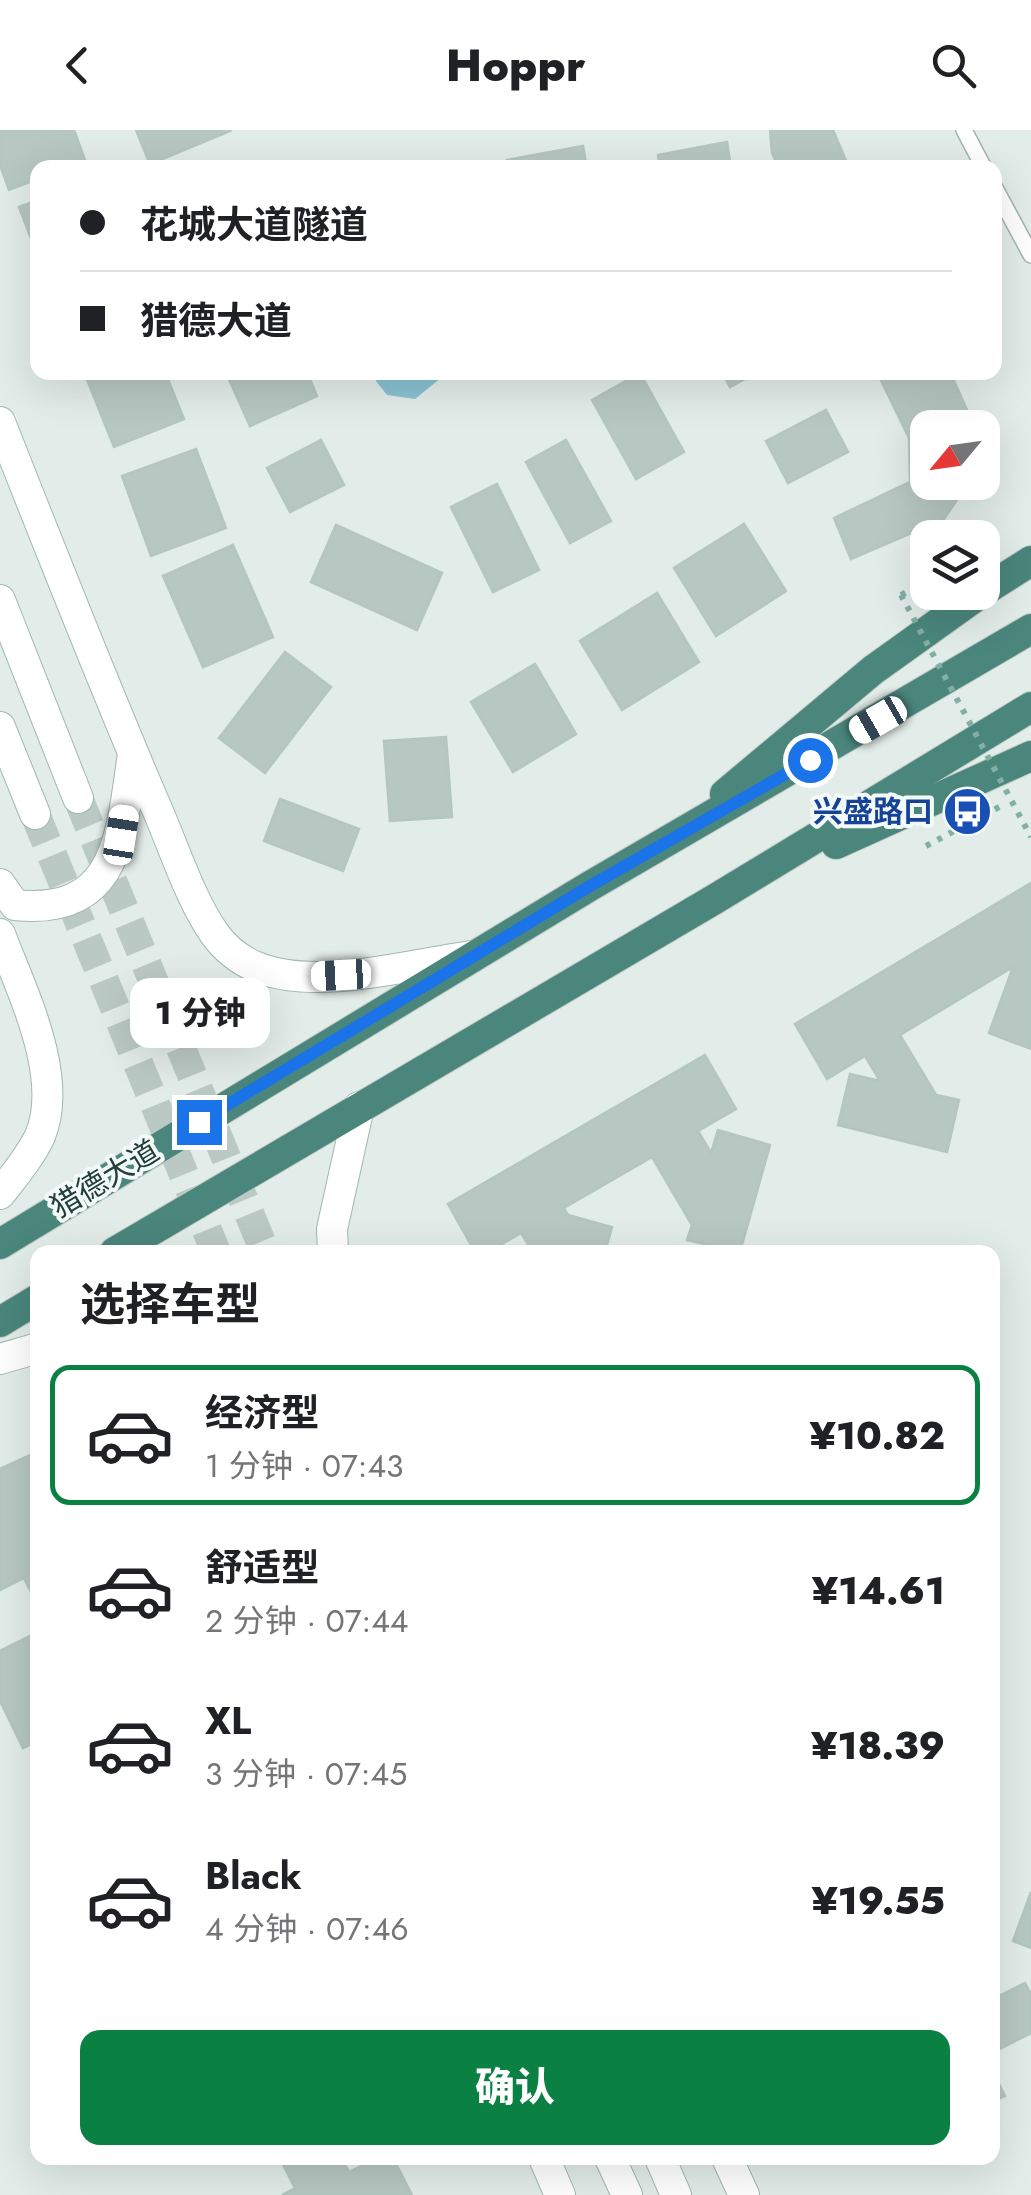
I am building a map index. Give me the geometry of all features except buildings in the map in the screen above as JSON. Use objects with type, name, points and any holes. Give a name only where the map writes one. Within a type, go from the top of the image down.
[{"type":"highway","points":[[1000,581],[1031,561]]},
{"type":"highway","points":[[674,839],[872,670],[957,610]]},
{"type":"highway","points":[[674,839],[1031,629]]},
{"type":"highway","points":[[128,1245],[715,899],[1031,707]]},
{"type":"highway","points":[[715,899],[1031,756]]},
{"type":"highway","name":"猎德大道","points":[[0,1244],[471,956],[674,839]]},
{"type":"highway","points":[[0,1322],[30,1304]]},
{"type":"main road","points":[[0,422],[202,912],[229,951],[274,974],[302,977],[471,956]]},
{"type":"main road","points":[[0,600],[78,798]]},
{"type":"main road","points":[[0,727],[34,814]]},
{"type":"main road","points":[[0,884],[15,906],[44,908],[80,895],[108,869],[121,835],[134,754]]},
{"type":"main road","points":[[0,934],[46,1068],[48,1099],[40,1134],[0,1194]]},
{"type":"main road","points":[[333,1245],[332,1229],[359,1107]]},
{"type":"main road","points":[[0,1358],[30,1350]]},
{"type":"main road","points":[[547,2165],[560,2195]]},
{"type":"main road","points":[[613,2165],[627,2195]]},
{"type":"main road","points":[[663,2165],[676,2195]]},
{"type":"main road","points":[[730,2165],[744,2195]]},
{"type":"lane","points":[[964,130],[980,160]]},
{"type":"lane","points":[[1002,201],[1031,256]]},
{"type":"path","points":[[1000,541],[1009,536]]},
{"type":"path","points":[[910,590],[901,595],[1031,838]]},
{"type":"path","points":[[926,846],[1012,801]]},
{"type":"water","points":[[438,380],[415,399],[387,395],[376,381]]},
{"type":"tunnel","points":[[78,798],[262,1245]]},
{"type":"tunnel","points":[[35,814],[213,1245]]},
{"type":"place","name":"兴盛路口","points":[[968,812]]},
{"type":"route","points":[[199,1122],[471,956],[810,760]]}]
